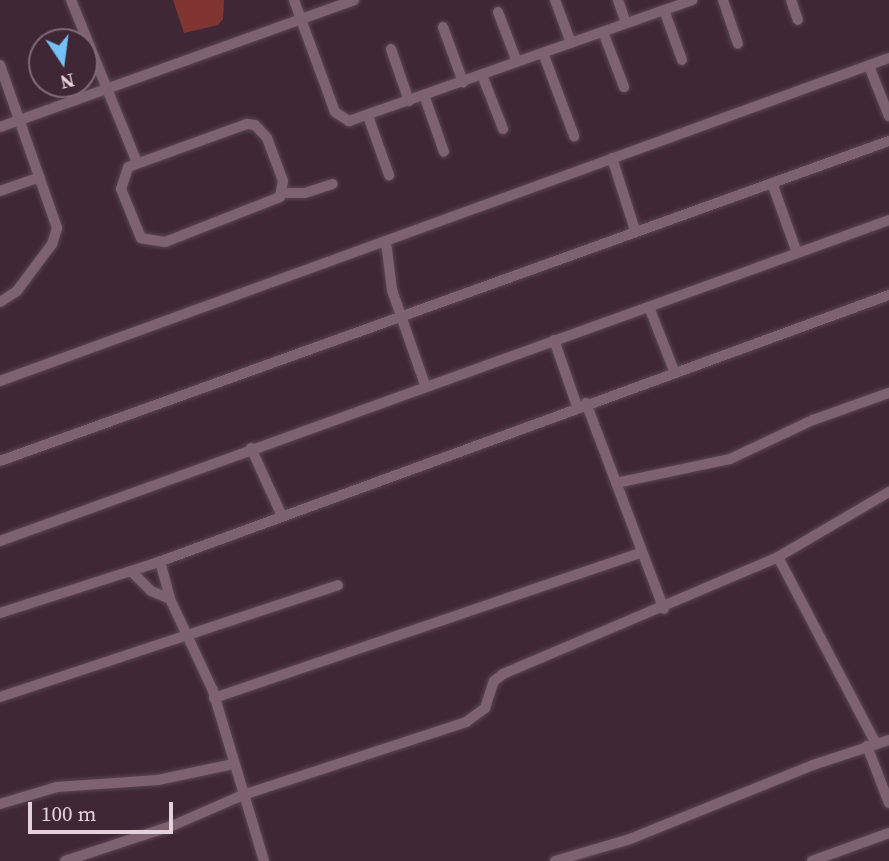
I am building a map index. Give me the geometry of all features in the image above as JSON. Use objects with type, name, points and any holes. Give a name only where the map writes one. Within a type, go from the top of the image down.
[{"type":"street","points":[[71,0],[136,160]]},
{"type":"street","points":[[294,0],[338,117],[349,121],[603,32],[677,3],[692,0]]},
{"type":"street","points":[[0,127],[354,0]]},
{"type":"street","points":[[555,0],[571,43]]},
{"type":"street","points":[[618,0],[626,23]]},
{"type":"street","points":[[723,0],[738,44]]},
{"type":"street","points":[[791,0],[798,20]]},
{"type":"street","points":[[664,10],[682,60]]},
{"type":"street","points":[[498,12],[517,62]]},
{"type":"street","points":[[443,27],[463,82]]},
{"type":"street","points":[[603,32],[624,87]]},
{"type":"street","points":[[391,49],[409,101]]},
{"type":"street","points":[[543,53],[574,136]]},
{"type":"street","points":[[0,381],[889,58]]},
{"type":"street","points":[[0,65],[56,222],[55,236],[17,291],[0,302]]},
{"type":"street","points":[[869,66],[889,116]]},
{"type":"street","points":[[482,75],[503,129]]},
{"type":"street","points":[[424,95],[444,152]]},
{"type":"street","points":[[368,116],[389,175]]},
{"type":"street","points":[[283,193],[267,138],[255,125],[237,125],[136,160],[123,172],[121,189],[138,233],[148,242],[165,242],[274,201],[283,193],[305,193],[333,184]]},
{"type":"street","points":[[0,461],[635,230],[889,141]]},
{"type":"street","points":[[612,158],[635,230]]},
{"type":"street","points":[[0,191],[40,177]]},
{"type":"street","points":[[772,183],[797,253]]},
{"type":"street","points":[[0,541],[425,385],[889,220]]},
{"type":"street","points":[[386,242],[400,316],[425,385]]},
{"type":"street","points":[[0,612],[160,561],[581,405],[889,296]]},
{"type":"street","points":[[649,307],[675,373]]},
{"type":"street","points":[[554,340],[616,483],[640,553],[664,609]]},
{"type":"street","points":[[616,483],[730,458],[813,420],[889,393]]},
{"type":"street","points":[[251,448],[282,516]]},
{"type":"street","points":[[65,861],[84,858],[174,825],[243,795],[466,722],[485,708],[494,681],[503,674],[664,609],[778,557],[889,492]]},
{"type":"street","points":[[214,698],[640,553]]},
{"type":"street","points":[[778,557],[871,745],[889,803]]},
{"type":"street","points":[[160,561],[170,599],[188,634],[214,698],[264,861]]},
{"type":"street","points":[[131,571],[151,591],[170,599]]},
{"type":"street","points":[[0,697],[93,670],[188,634],[338,585]]},
{"type":"street","points":[[555,861],[656,830],[889,740]]},
{"type":"street","points":[[0,804],[57,787],[158,779],[233,764]]},
{"type":"street","points":[[812,861],[889,832]]},
{"type":"shaded area","points":[[173,0],[224,0],[223,19],[218,25],[184,33]]}]
